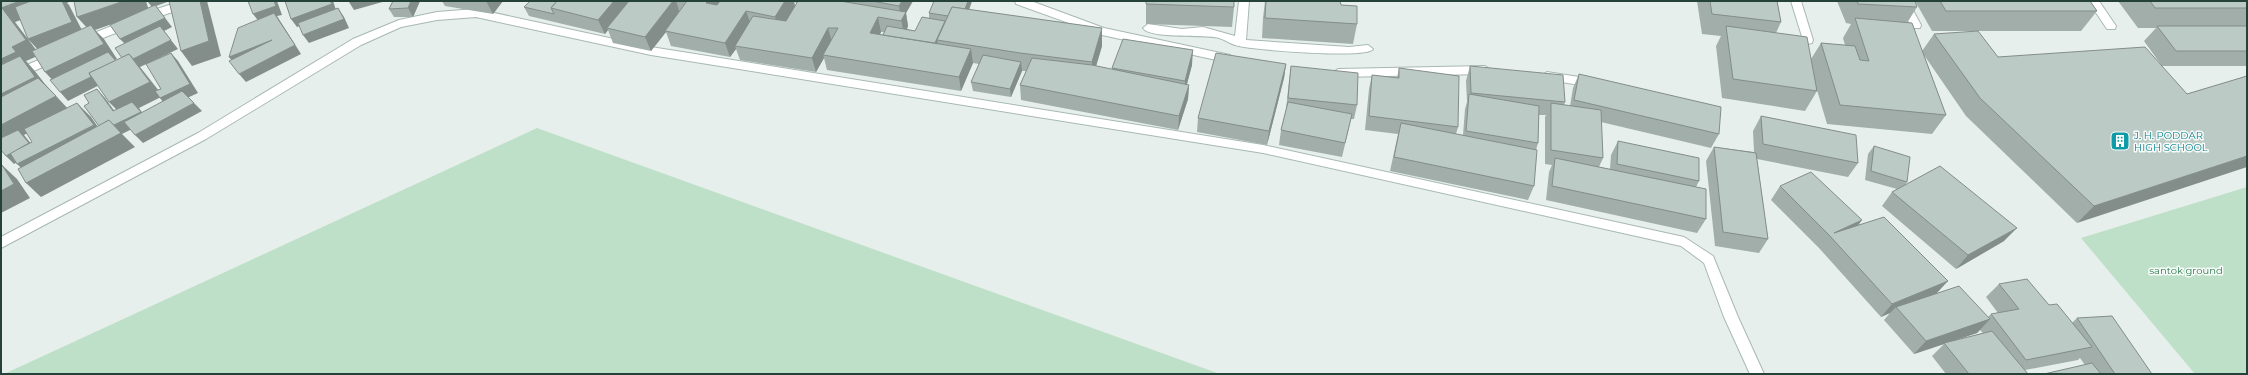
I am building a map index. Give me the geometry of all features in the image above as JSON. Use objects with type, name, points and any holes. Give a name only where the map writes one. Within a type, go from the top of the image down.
[{"type":"street","points":[[1,81],[93,37],[170,7],[192,1]]},
{"type":"street","points":[[1020,1],[1102,31],[1238,60]]},
{"type":"street","points":[[1240,43],[1244,1]]},
{"type":"street","points":[[1796,1],[1808,40]]},
{"type":"street","points":[[1903,1],[1916,26]]},
{"type":"street","points":[[2093,1],[2111,26]]},
{"type":"street","points":[[1,243],[202,136],[357,42],[399,24],[437,16],[476,13],[651,51],[1263,149],[1684,242],[1700,252],[1709,260],[1731,317],[1757,374]]},
{"type":"street","points":[[1148,28],[1171,32],[1203,31],[1222,35],[1240,43],[1349,51],[1368,49]]},
{"type":"street","points":[[1324,71],[1340,73],[1493,71]]},
{"type":"street","points":[[1536,75],[1604,85]]},
{"type":"green space","points":[[537,128],[1220,374],[4,374]]},
{"type":"green space","name":"santok ground","points":[[2247,187],[2247,374],[2195,374],[2081,238]]},
{"type":"building","points":[[1,1],[20,1],[1,8]]},
{"type":"building","points":[[31,1],[62,1],[72,22],[28,39],[15,7]]},
{"type":"building","points":[[74,1],[124,1],[77,17]]},
{"type":"building","points":[[169,1],[200,1],[209,41],[181,51]]},
{"type":"building","points":[[248,1],[274,1],[276,6],[253,14]]},
{"type":"building","points":[[285,1],[330,1],[332,4],[291,19]]},
{"type":"building","points":[[393,1],[411,1],[408,8],[389,9]]},
{"type":"building","points":[[530,1],[557,1],[551,8],[554,14],[524,7]]},
{"type":"building","points":[[557,1],[614,1],[598,20],[551,8]]},
{"type":"building","points":[[629,1],[673,1],[645,37],[607,28]]},
{"type":"building","points":[[687,1],[708,1],[706,3],[717,5],[720,1],[785,1],[775,17],[746,11],[725,43],[665,31]]},
{"type":"building","points":[[798,1],[840,1],[906,12],[901,21],[878,17],[870,33],[971,49],[959,77],[823,55],[838,28],[828,28],[812,58],[735,46],[753,16],[786,21]]},
{"type":"building","points":[[872,1],[902,1],[899,6]]},
{"type":"building","points":[[934,1],[968,1],[965,9],[952,7],[948,16],[929,13]]},
{"type":"building","points":[[1146,1],[1234,1],[1234,7],[1146,4]]},
{"type":"building","points":[[1266,1],[1340,1],[1341,5],[1357,6],[1357,24],[1265,18]]},
{"type":"building","points":[[1710,1],[1777,1],[1781,22],[1712,14]]},
{"type":"building","points":[[1857,1],[1915,1],[1917,7],[1858,4]]},
{"type":"building","points":[[1940,1],[2090,1],[2097,11],[1946,11]]},
{"type":"building","points":[[2150,1],[2247,1],[2247,8],[2155,8]]},
{"type":"building","points":[[155,5],[165,18],[120,39],[110,25]]},
{"type":"building","points":[[952,7],[1102,28],[1092,62],[1020,53],[937,40]]},
{"type":"building","points":[[2,8],[26,40],[12,47],[16,52],[1,59],[1,9]]},
{"type":"building","points":[[338,8],[344,19],[303,35],[298,23]]},
{"type":"building","points":[[274,13],[295,45],[239,74],[229,61],[272,40],[229,57],[238,28]]},
{"type":"building","points":[[922,17],[945,21],[935,43],[883,35],[887,26],[915,31]]},
{"type":"building","points":[[1855,18],[1912,23],[1946,115],[1840,105],[1821,43],[1855,46],[1860,60],[1869,61]]},
{"type":"building","points":[[91,25],[104,44],[45,72],[32,51]]},
{"type":"building","points":[[160,26],[171,40],[133,59],[129,54],[122,58],[115,48]]},
{"type":"building","points":[[1726,26],[1807,37],[1817,91],[1733,79]]},
{"type":"building","points":[[2157,26],[2247,26],[2247,51],[2176,51]]},
{"type":"building","name":"J. H. PODDAR HIGH SCHOOL","points":[[1978,31],[1998,57],[2145,47],[2187,94],[2247,76],[2247,156],[2094,206],[1980,98],[1934,34]]},
{"type":"building","points":[[1123,39],[1193,50],[1185,81],[1112,68]]},
{"type":"building","points":[[108,52],[116,61],[89,73],[91,77],[60,92],[50,80]]},
{"type":"building","points":[[171,53],[190,84],[160,98],[155,91],[161,89],[146,64]]},
{"type":"building","points":[[1216,53],[1286,64],[1269,131],[1198,118]]},
{"type":"building","points":[[129,54],[150,82],[109,102],[89,73]]},
{"type":"building","points":[[983,55],[1021,62],[1010,89],[971,82]]},
{"type":"building","points":[[20,56],[35,77],[1,94],[1,65]]},
{"type":"building","points":[[1032,58],[1092,65],[1189,85],[1179,116],[1020,85]]},
{"type":"building","points":[[1291,66],[1358,73],[1357,105],[1288,98]]},
{"type":"building","points":[[1470,66],[1563,75],[1565,102],[1471,93]]},
{"type":"building","points":[[1399,68],[1459,76],[1458,127],[1369,116],[1372,75],[1399,78]]},
{"type":"building","points":[[1579,74],[1721,107],[1719,134],[1574,100]]},
{"type":"building","points":[[38,78],[56,96],[1,125],[1,97]]},
{"type":"building","points":[[97,89],[113,111],[132,102],[141,112],[114,125],[109,120],[99,126],[84,106],[89,103],[84,95]]},
{"type":"building","points":[[182,91],[194,103],[135,135],[124,122]]},
{"type":"building","points":[[1469,94],[1539,106],[1538,143],[1466,131]]},
{"type":"building","points":[[1288,102],[1352,114],[1345,143],[1281,130]]},
{"type":"building","points":[[77,103],[94,125],[17,164],[10,153],[32,142],[24,129]]},
{"type":"building","points":[[1551,103],[1601,110],[1603,158],[1551,150]]},
{"type":"building","points":[[1761,116],[1856,135],[1858,163],[1763,144]]},
{"type":"building","points":[[109,120],[121,133],[26,183],[18,169]]},
{"type":"building","points":[[1401,123],[1537,150],[1534,186],[1394,157]]},
{"type":"building","points":[[18,130],[29,143],[6,156],[1,150],[1,138]]},
{"type":"building","points":[[1618,141],[1699,158],[1699,181],[1617,164]]},
{"type":"building","points":[[1874,146],[1910,157],[1907,182],[1871,171]]},
{"type":"building","points":[[1714,147],[1756,153],[1768,239],[1723,232]]},
{"type":"building","points":[[1555,158],[1706,189],[1706,219],[1552,186]]},
{"type":"building","points":[[1,165],[14,184],[1,191]]},
{"type":"building","points":[[1940,166],[2017,228],[1968,255],[1892,192]]},
{"type":"building","points":[[1811,172],[1862,220],[1834,233],[1884,217],[1948,281],[1892,304],[1829,235],[1780,186]]},
{"type":"building","points":[[2027,279],[2049,305],[2057,304],[2092,347],[2026,360],[1991,314],[2019,309],[1999,284]]},
{"type":"building","points":[[1959,286],[1990,319],[1926,341],[1896,307]]},
{"type":"building","points":[[2112,316],[2152,374],[2115,374],[2077,318]]},
{"type":"building","points":[[1992,331],[2028,374],[1969,374],[1944,343]]},
{"type":"building","points":[[2092,363],[2101,374],[2044,374]]},
{"type":"place","name":"J. H. PODDAR HIGH SCHOOL","points":[[2120,141]]}]
